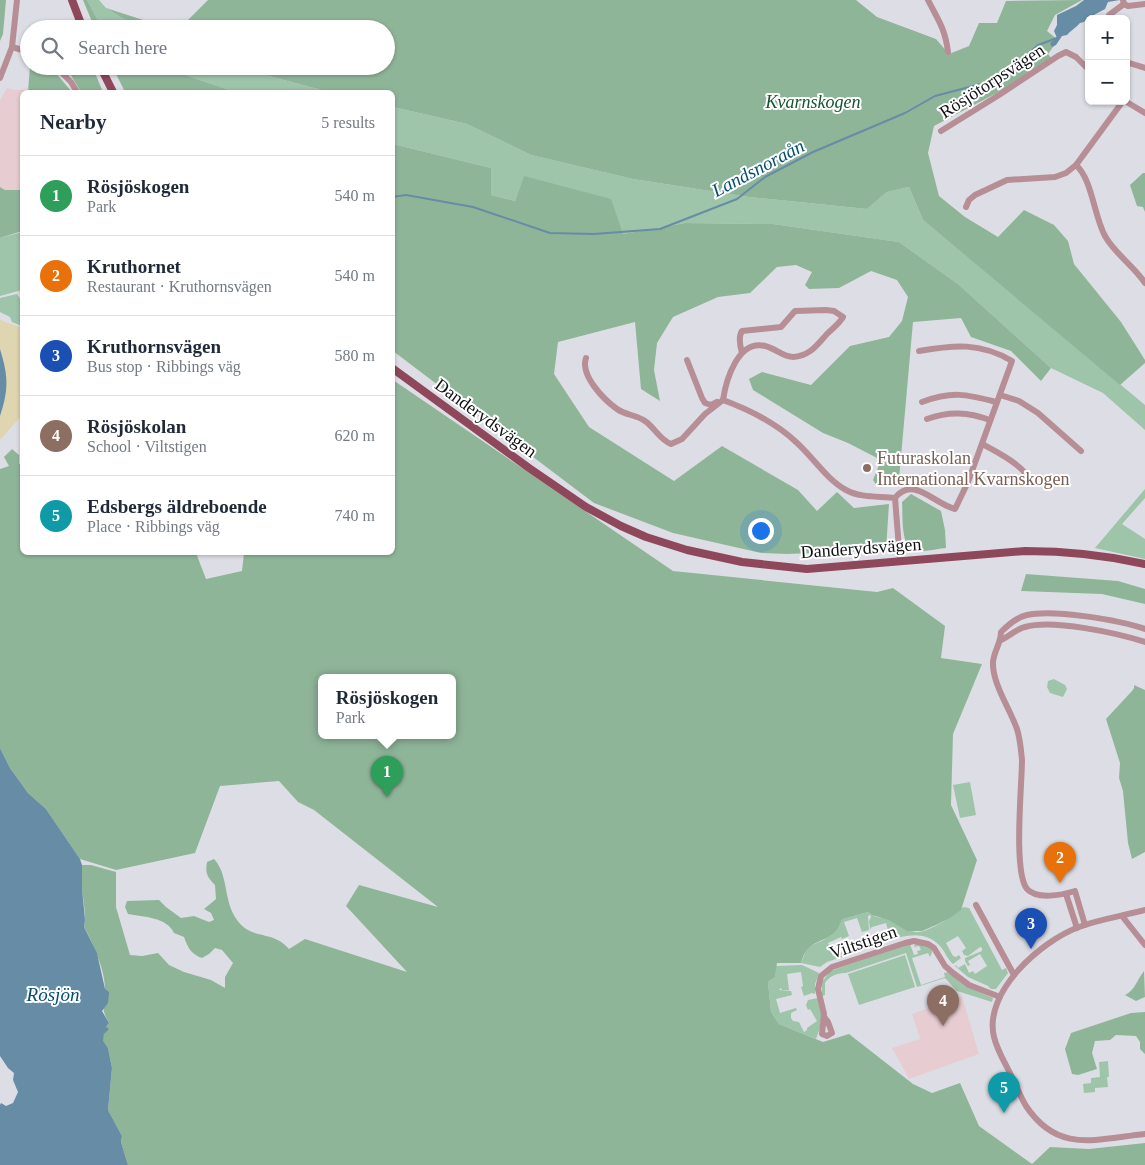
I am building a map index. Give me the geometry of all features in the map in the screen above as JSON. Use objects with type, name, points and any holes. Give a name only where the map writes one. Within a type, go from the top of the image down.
[{"type":"main road","points":[[72,0],[80,20]]},
{"type":"main road","points":[[104,75],[112,90]]},
{"type":"main road","name":"Danderydsvägen","points":[[395,370],[586,507],[646,537],[710,557],[807,569],[1025,551],[1052,551],[1113,557],[1145,564]]},
{"type":"street","points":[[0,78],[12,47],[17,0]]},
{"type":"street","points":[[928,0],[946,36],[948,52]]},
{"type":"street","points":[[1109,15],[1124,2],[1128,6],[1145,4]]},
{"type":"street","points":[[12,47],[20,49]]},
{"type":"street","name":"Rösjötorpsvägen","points":[[941,131],[1066,52],[1076,57],[1085,66]]},
{"type":"street","points":[[1130,63],[1145,68]]},
{"type":"street","points":[[64,75],[76,90]]},
{"type":"street","points":[[1130,104],[1145,113]]},
{"type":"street","points":[[966,207],[969,200],[975,195],[1007,180],[1055,178],[1066,173],[1076,165],[1121,105]]},
{"type":"street","points":[[1076,165],[1084,174],[1105,236],[1123,258],[1137,270],[1143,284]]},
{"type":"street","points":[[586,358],[585,363],[588,375],[608,401],[625,413],[644,420],[662,441],[671,444],[682,439],[705,414],[723,400],[725,384],[742,353],[750,346],[758,345],[772,348],[788,356],[803,355],[812,351],[843,317],[834,311],[795,310],[781,327],[742,331],[740,342],[742,353]]},
{"type":"street","points":[[900,561],[896,498],[900,492],[907,488],[920,491],[955,509],[968,482],[1012,361],[998,353],[966,346],[947,346],[918,350]]},
{"type":"street","points":[[686,360],[698,392],[705,403],[711,405],[723,400],[774,423],[796,442],[835,484],[847,491],[857,495],[896,498]]},
{"type":"street","points":[[922,402],[941,396],[967,394],[996,402]]},
{"type":"street","points":[[1000,394],[1019,401],[1038,414],[1081,450]]},
{"type":"street","points":[[927,418],[958,412],[990,420]]},
{"type":"street","points":[[982,444],[1003,456],[1023,471],[1029,480]]},
{"type":"street","points":[[1085,925],[1075,891],[1066,894],[1036,895],[1027,889],[1024,882],[1020,866],[1019,848],[1022,760],[1018,730],[995,673],[993,662],[1002,632],[1008,625],[1026,615],[1038,613],[1088,617],[1145,628]]},
{"type":"street","points":[[1001,640],[1025,627],[1038,626],[1087,629],[1145,642]]},
{"type":"street","points":[[1066,894],[1077,928]]},
{"type":"street","points":[[976,905],[1014,975]]},
{"type":"street","points":[[1145,910],[1085,925],[1041,949],[1014,975],[1000,997],[993,1018],[993,1036],[1000,1053],[1025,1105],[1041,1126],[1060,1137],[1078,1141],[1145,1134]]},
{"type":"street","points":[[1122,916],[1145,945]]},
{"type":"street","name":"Viltstigen","points":[[824,1018],[818,989],[821,976],[827,970],[914,941],[922,942],[934,948],[945,966],[969,985],[1000,997]]},
{"type":"shaded area","points":[[7,88],[20,90],[20,190],[5,190],[0,187],[0,100]]},
{"type":"shaded area","points":[[962,996],[979,1054],[909,1079],[892,1048],[920,1039],[912,1014]]},
{"type":"green space","points":[[0,0],[6,0],[3,34],[0,41]]},
{"type":"green space","points":[[83,0],[87,0],[98,20],[91,20]]},
{"type":"green space","points":[[87,0],[99,0],[106,8],[125,20],[98,20]]},
{"type":"green space","name":"Kvarnskogen","points":[[208,0],[856,0],[877,17],[936,39],[949,54],[969,46],[979,23],[997,23],[1006,1],[1082,0],[1055,15],[1047,31],[1058,40],[1048,54],[1051,58],[1023,79],[934,126],[928,153],[939,196],[965,217],[998,237],[1024,210],[1054,225],[1068,241],[1074,264],[1121,322],[1145,360],[1145,363],[1120,385],[923,220],[909,187],[887,192],[867,209],[749,197],[633,179],[531,155],[467,124],[395,107],[395,90],[321,90],[265,75],[395,75],[395,20],[188,20]]},
{"type":"green space","points":[[106,8],[143,20],[125,20]]},
{"type":"green space","points":[[29,75],[58,75],[70,90],[28,90]]},
{"type":"green space","points":[[71,75],[96,75],[102,90],[80,90]]},
{"type":"green space","points":[[116,75],[185,75],[229,90],[124,90]]},
{"type":"green space","points":[[185,75],[265,75],[321,90],[229,90]]},
{"type":"green space","points":[[395,107],[467,124],[531,155],[633,179],[749,197],[867,209],[887,192],[909,187],[923,220],[1145,405],[1145,430],[1103,393],[1051,368],[958,284],[899,242],[773,224],[685,223],[623,234],[524,177],[515,201],[491,195],[491,168],[395,144]]},
{"type":"green space","points":[[395,144],[491,168],[491,195],[515,201],[524,176],[611,199],[623,234],[685,223],[773,224],[899,242],[958,284],[1051,368],[1041,381],[1011,351],[971,337],[961,318],[913,322],[899,479],[877,486],[873,480],[881,460],[823,433],[753,390],[749,379],[762,372],[811,385],[850,346],[889,337],[902,321],[908,297],[897,280],[871,271],[839,288],[809,289],[805,285],[812,272],[796,265],[777,267],[750,293],[718,297],[673,317],[657,343],[654,370],[660,401],[641,389],[635,322],[558,342],[554,374],[589,427],[674,481],[722,446],[798,490],[817,511],[837,492],[854,508],[889,504],[886,550],[787,554],[761,553],[673,533],[594,503],[395,353]]},
{"type":"green space","points":[[1145,173],[1145,212],[1143,207],[1137,206],[1130,185]]},
{"type":"green space","points":[[0,187],[5,190],[20,190],[20,232],[0,238]]},
{"type":"green space","points":[[20,233],[20,291],[0,296],[0,238]]},
{"type":"green space","points":[[17,294],[20,299],[20,325],[12,322],[10,317],[0,312],[0,298]]},
{"type":"green space","points":[[395,381],[673,571],[877,592],[893,588],[945,626],[941,658],[982,664],[953,734],[951,805],[977,860],[961,910],[950,918],[922,931],[907,931],[889,920],[868,912],[843,919],[835,932],[810,946],[801,963],[777,963],[775,977],[768,982],[771,1012],[779,1024],[823,1042],[849,1034],[913,1084],[932,1093],[960,1083],[979,1126],[1032,1164],[1050,1147],[1089,1149],[1145,1143],[1145,1165],[128,1165],[121,1142],[122,1136],[108,1110],[112,1068],[108,1048],[102,1041],[109,1023],[104,1009],[105,989],[101,965],[84,927],[82,865],[91,865],[116,872],[116,907],[130,955],[142,956],[158,953],[169,965],[184,972],[211,980],[225,988],[225,977],[233,963],[222,950],[215,948],[202,958],[195,955],[190,950],[184,937],[174,933],[166,924],[154,919],[128,914],[125,907],[127,901],[159,900],[181,918],[194,916],[209,922],[214,920],[211,913],[204,909],[216,899],[215,885],[208,877],[206,869],[207,862],[214,859],[222,873],[233,913],[237,920],[249,931],[276,939],[289,949],[305,939],[407,972],[346,906],[359,885],[438,907],[314,810],[298,802],[279,781],[220,786],[195,853],[116,870],[80,859],[46,809],[28,793],[10,768],[0,748],[0,469],[9,466],[4,457],[12,449],[19,455],[20,555],[197,555],[206,579],[242,571],[244,555],[395,555]]},
{"type":"green space","points":[[1145,489],[1145,498],[1122,524],[1145,539],[1145,559],[1095,548]]},
{"type":"green space","points":[[911,494],[941,511],[946,548],[927,551],[910,549],[903,530],[902,502]]},
{"type":"green space","points":[[1026,574],[1118,581],[1145,589],[1145,604],[1102,594],[1021,591]]},
{"type":"green space","points":[[1054,679],[1065,685],[1067,689],[1063,697],[1050,693],[1047,687],[1048,681]]},
{"type":"green space","points":[[1134,685],[1145,690],[1145,852],[1132,859],[1128,843],[1123,791],[1119,778],[1120,763],[1106,719],[1132,691]]},
{"type":"green space","points":[[970,782],[976,815],[960,818],[953,785]]},
{"type":"green space","points":[[963,907],[969,908],[1002,970],[1006,968],[1008,973],[996,989],[991,989],[968,977],[955,966],[958,968],[965,964],[969,973],[973,971],[975,974],[987,966],[980,954],[968,961],[970,965],[968,966],[965,958],[982,951],[982,948],[980,947],[968,956],[964,955],[962,951],[966,948],[958,936],[946,943],[953,956],[959,955],[961,958],[953,964],[939,945],[931,939],[922,936],[903,936],[864,949],[861,944],[864,940],[875,936],[876,941],[890,937],[886,923],[870,929],[870,915],[868,916],[869,930],[862,932],[857,918],[844,922],[849,936],[842,939],[841,937],[828,943],[833,956],[847,950],[845,946],[851,944],[857,946],[859,951],[827,962],[820,967],[801,963],[807,948],[824,940],[843,919],[868,912],[893,921],[912,931],[920,932],[954,915]]},
{"type":"green space","points":[[910,944],[914,955],[918,954],[917,951],[921,950],[919,946],[914,947],[915,944],[923,944],[932,950],[930,957],[928,953],[912,958],[921,985],[945,977],[944,973],[948,972],[964,985],[993,998],[992,1002],[957,991],[945,978],[917,987],[906,953],[832,976],[825,983],[825,995],[822,996],[822,982],[830,971]]},
{"type":"green space","points":[[905,955],[915,987],[859,1005],[848,974]]},
{"type":"green space","points":[[802,965],[819,973],[815,984],[815,994],[812,993],[804,996],[801,987],[803,986],[801,972],[787,974],[789,990],[782,990],[781,988],[779,990],[791,991],[792,995],[776,999],[780,1013],[796,1008],[797,1010],[791,1013],[791,1018],[793,1021],[799,1022],[804,1032],[817,1021],[810,1009],[808,1010],[806,1005],[808,1000],[818,998],[823,1019],[816,1039],[779,1024],[771,1012],[768,982],[775,977],[776,966]]},
{"type":"green space","points":[[1144,971],[1145,997],[1136,1001],[1125,995],[1134,987]]},
{"type":"green space","points":[[1145,1012],[1145,1054],[1140,1049],[1140,1042],[1136,1036],[1116,1035],[1110,1040],[1095,1041],[1092,1053],[1097,1069],[1078,1075],[1072,1074],[1065,1049],[1071,1033],[1131,1013]]},
{"type":"green space","points":[[1108,1061],[1108,1087],[1095,1088],[1095,1092],[1084,1093],[1083,1084],[1091,1083],[1091,1078],[1100,1077],[1099,1062]]},
{"type":"sand","points":[[0,320],[20,327],[20,417],[0,440],[4,361],[0,349]]},
{"type":"water","points":[[1084,0],[1120,0],[1108,2],[1105,9],[1094,15],[1085,15],[1084,22],[1080,23],[1067,35],[1062,36],[1056,45],[1052,47],[1050,43],[1057,38],[1054,31],[1057,25],[1057,15]]},
{"type":"water","points":[[0,349],[5,367],[6,390],[0,416]]},
{"type":"water","name":"Rösjön","points":[[0,748],[10,768],[28,793],[46,809],[80,859],[82,865],[84,927],[97,953],[105,989],[109,992],[108,1003],[102,1011],[109,1023],[106,1027],[109,1029],[104,1034],[103,1041],[108,1048],[112,1068],[108,1110],[122,1136],[121,1142],[128,1165],[0,1165],[0,1105],[1,1103],[6,1106],[13,1103],[18,1092],[13,1080],[14,1073],[0,1056]]},
{"type":"waterway","name":"Landsnoraån","points":[[395,197],[406,195],[473,207],[550,233],[594,234],[660,229],[737,199],[765,177],[813,152],[905,113],[935,96],[1000,79],[1038,45],[1057,38]]},
{"type":"place","name":"Futuraskolan International Kvarnskogen","points":[[867,468]]},
{"type":"place","name":"Rösjöskogen","points":[[387,797]]},
{"type":"place","name":"Kruthornet","points":[[1060,883]]},
{"type":"place","name":"Kruthornsvägen","points":[[1031,949]]},
{"type":"place","name":"Rösjöskolan","points":[[943,1026]]},
{"type":"place","name":"Edsbergs äldreboende","points":[[1004,1113]]}]
